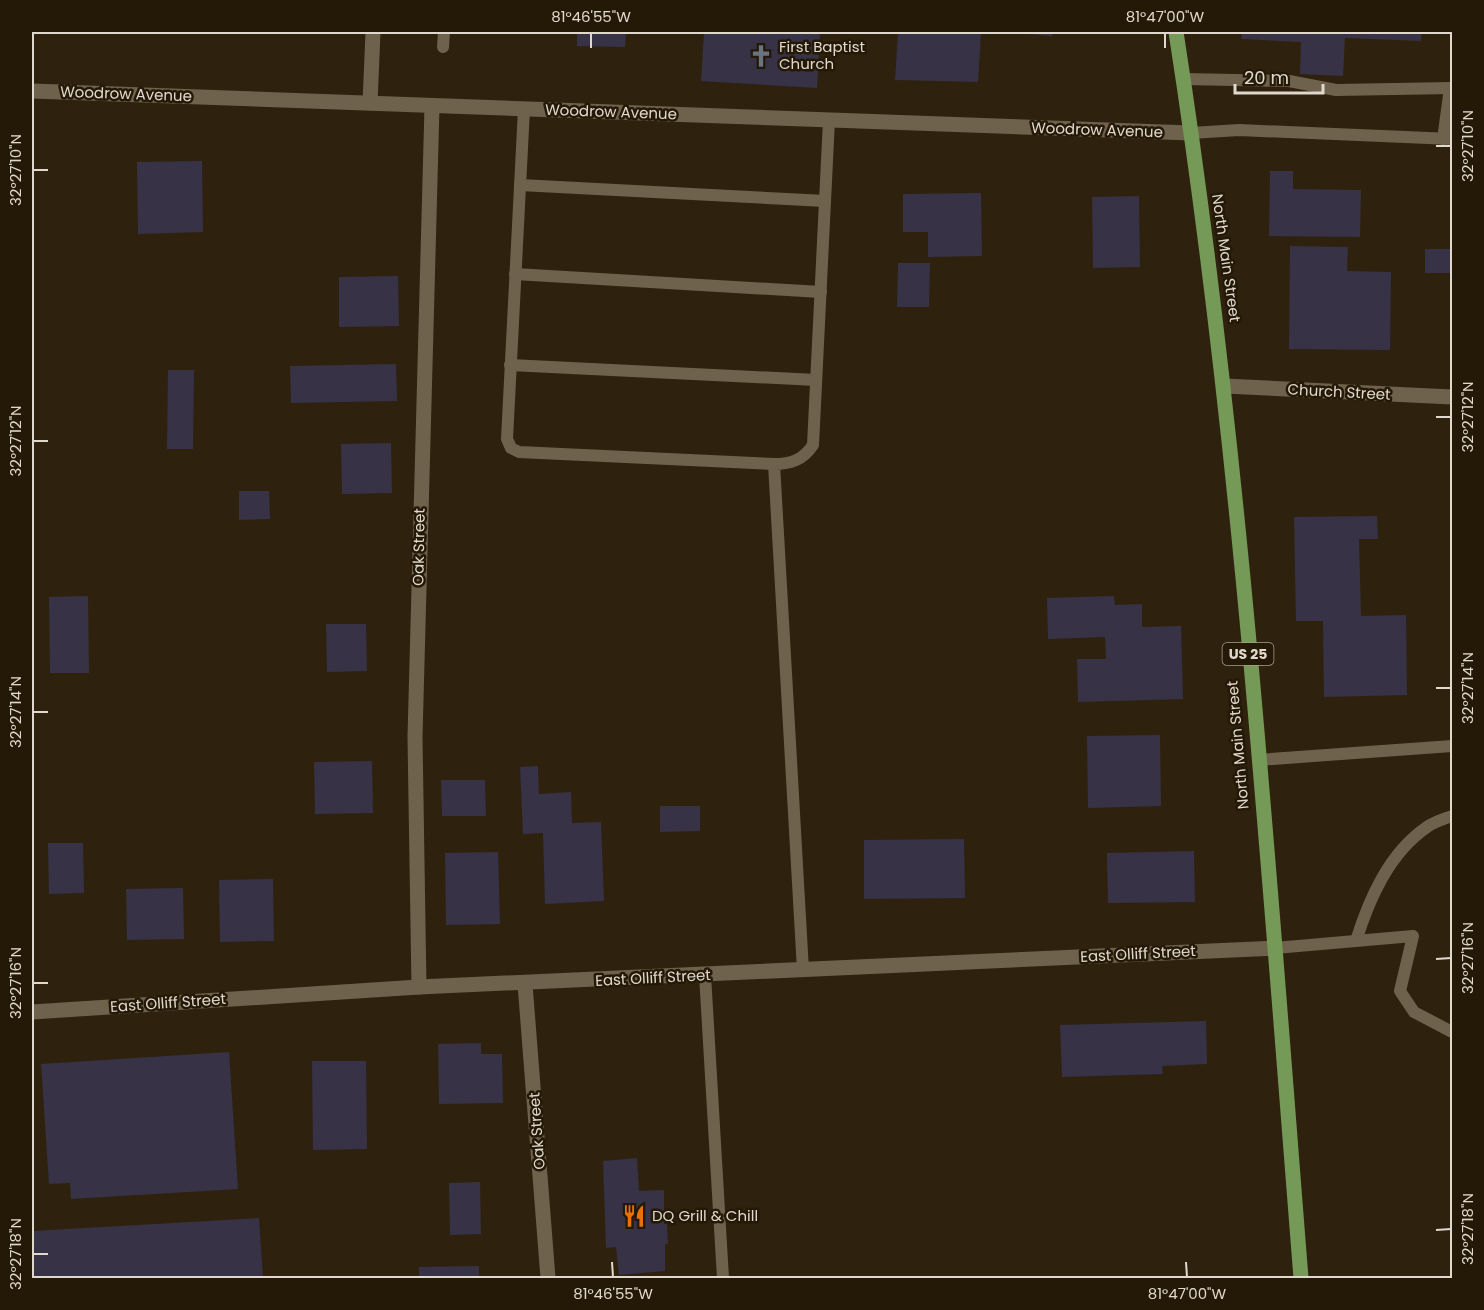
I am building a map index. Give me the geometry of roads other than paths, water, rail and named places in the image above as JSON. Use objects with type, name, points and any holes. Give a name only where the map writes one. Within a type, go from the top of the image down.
[{"type":"main road","name":"North Main Street","points":[[1176,32],[1225,386],[1275,948],[1300,1278]]},
{"type":"street","points":[[370,103],[373,32]]},
{"type":"street","name":"Woodrow Avenue","points":[[32,91],[1191,133]]},
{"type":"street","name":"Oak Street","points":[[419,987],[415,737],[432,106]]},
{"type":"street","name":"Church Street","points":[[1225,386],[1452,397]]},
{"type":"street","name":"East Olliff Street","points":[[32,1012],[419,987],[525,984],[1275,948]]},
{"type":"street","name":"Oak Street","points":[[525,984],[548,1278]]},
{"type":"lane","points":[[443,47],[444,32]]},
{"type":"lane","points":[[1183,79],[1288,81],[1336,90],[1451,88],[1448,139],[1239,130],[1191,133]]},
{"type":"lane","points":[[524,109],[507,439],[511,448],[519,452],[774,464],[791,464],[807,454],[813,445],[829,120]]},
{"type":"lane","points":[[520,184],[825,201]]},
{"type":"lane","points":[[515,274],[821,292]]},
{"type":"lane","points":[[510,365],[816,380]]},
{"type":"lane","points":[[774,464],[802,970]]},
{"type":"lane","points":[[1258,760],[1452,746]]},
{"type":"lane","points":[[1356,941],[1364,916],[1388,866],[1427,826],[1452,816]]},
{"type":"lane","points":[[1275,948],[1413,936],[1400,991],[1413,1012],[1452,1032]]},
{"type":"lane","points":[[705,975],[723,1278]]},
{"type":"place","name":"First Baptist Church","points":[[761,56]]},
{"type":"place","name":"DQ Grill & Chill","points":[[634,1216]]}]
